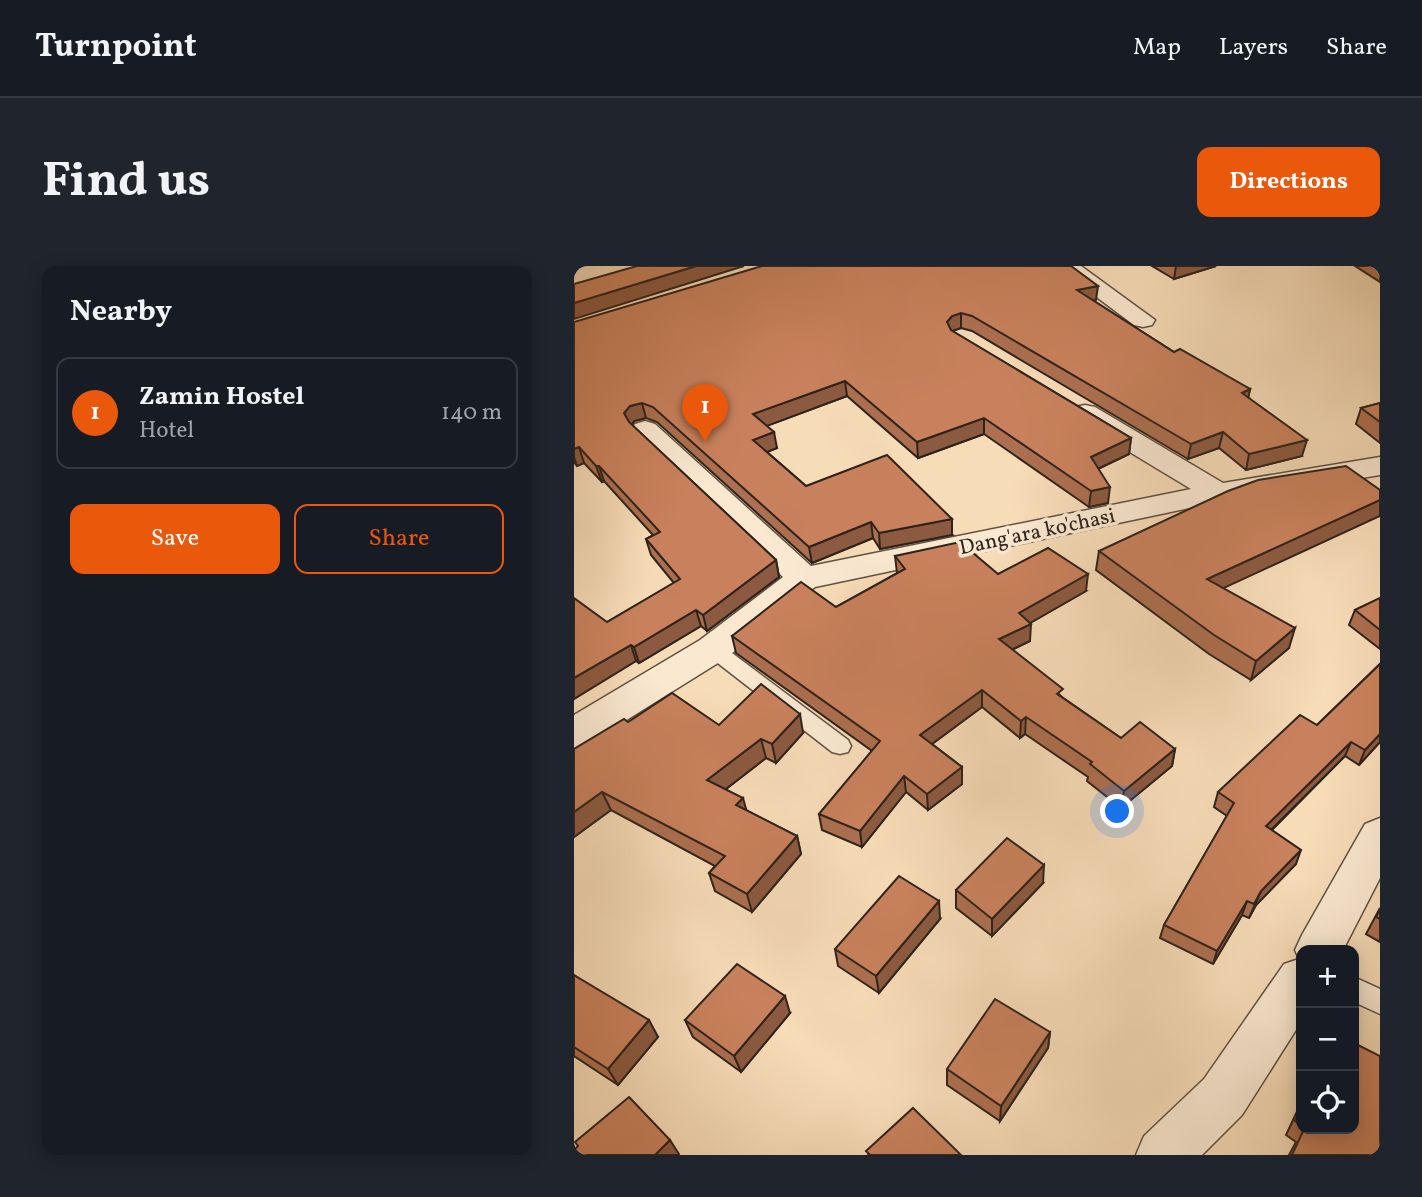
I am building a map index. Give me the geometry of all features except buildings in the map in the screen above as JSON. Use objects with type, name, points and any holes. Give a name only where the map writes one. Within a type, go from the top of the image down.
[{"type":"street","points":[[1066,266],[1143,320]]},
{"type":"street","points":[[1065,401],[1218,493]]},
{"type":"street","points":[[645,430],[804,578]]},
{"type":"street","name":"Dang'ara ko'chasi","points":[[574,734],[713,649],[804,578],[1218,493],[1380,466]]},
{"type":"street","points":[[1322,945],[1380,836]]},
{"type":"street","points":[[1163,1155],[1223,1097],[1296,988]]},
{"type":"lane","points":[[713,649],[840,746]]},
{"type":"lane","points":[[1359,992],[1380,1002]]},
{"type":"place","name":"Zamin Hostel","points":[[705,442]]}]
